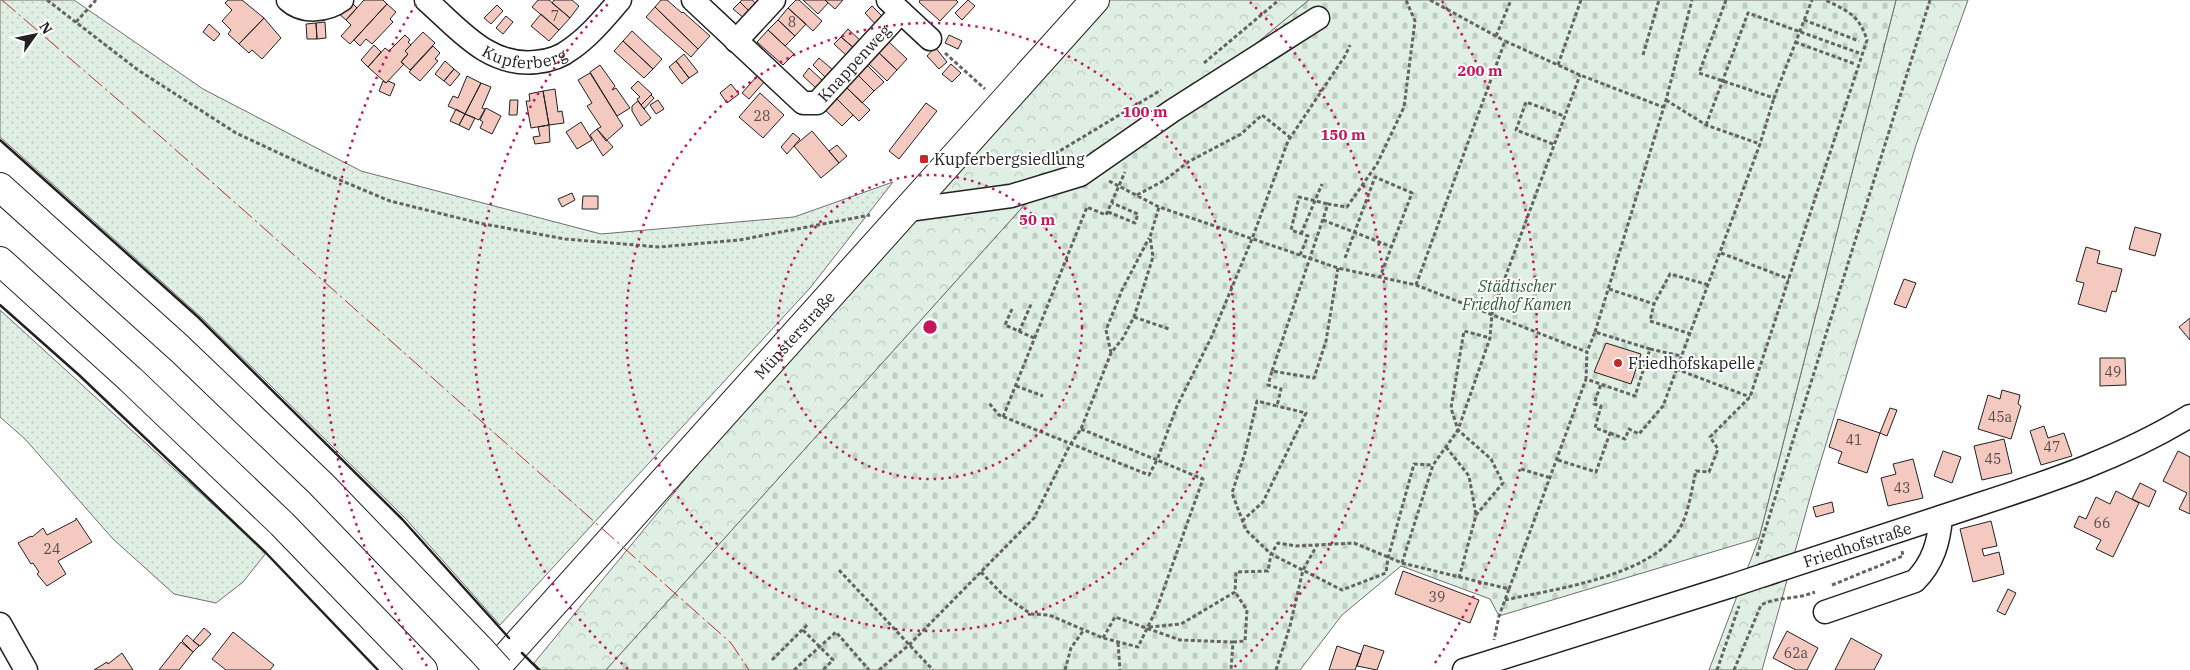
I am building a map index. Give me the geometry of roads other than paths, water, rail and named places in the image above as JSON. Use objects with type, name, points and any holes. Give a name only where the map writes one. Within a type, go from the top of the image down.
[{"type":"main road","name":"Münsterstraße","points":[[487,660],[908,210],[1095,0]]},
{"type":"main road","points":[[0,187],[179,348],[321,484],[487,660],[499,670]]},
{"type":"main road","points":[[0,261],[130,379],[282,524],[423,670]]},
{"type":"street","points":[[288,0],[293,5],[313,9],[327,9],[342,0]]},
{"type":"street","name":"Kupferberg","points":[[426,0],[492,56],[506,61],[525,63],[558,57],[571,50],[620,0]]},
{"type":"street","name":"Knappenweg","points":[[693,0],[803,103],[817,103],[895,6],[930,39]]},
{"type":"street","points":[[736,41],[774,0]]},
{"type":"street","points":[[908,210],[1011,196],[1080,175],[1172,111],[1318,18]]},
{"type":"street","name":"Friedhofstraße","points":[[1464,670],[1488,662],[1517,662],[1736,593],[1760,568],[1941,517],[2065,476],[2117,456],[2157,436],[2190,416]]},
{"type":"street","points":[[1825,612],[1915,581],[1926,570],[1939,540],[1941,517]]},
{"type":"street","points":[[0,624],[26,670]]},
{"type":"place","name":"Kupferbergsiedlung","points":[[924,159]]},
{"type":"place","name":"Friedhofskapelle","points":[[1618,363]]},
{"type":"park label","name":"Städtischer Friedhof Kamen","points":[[1517,295]]}]
